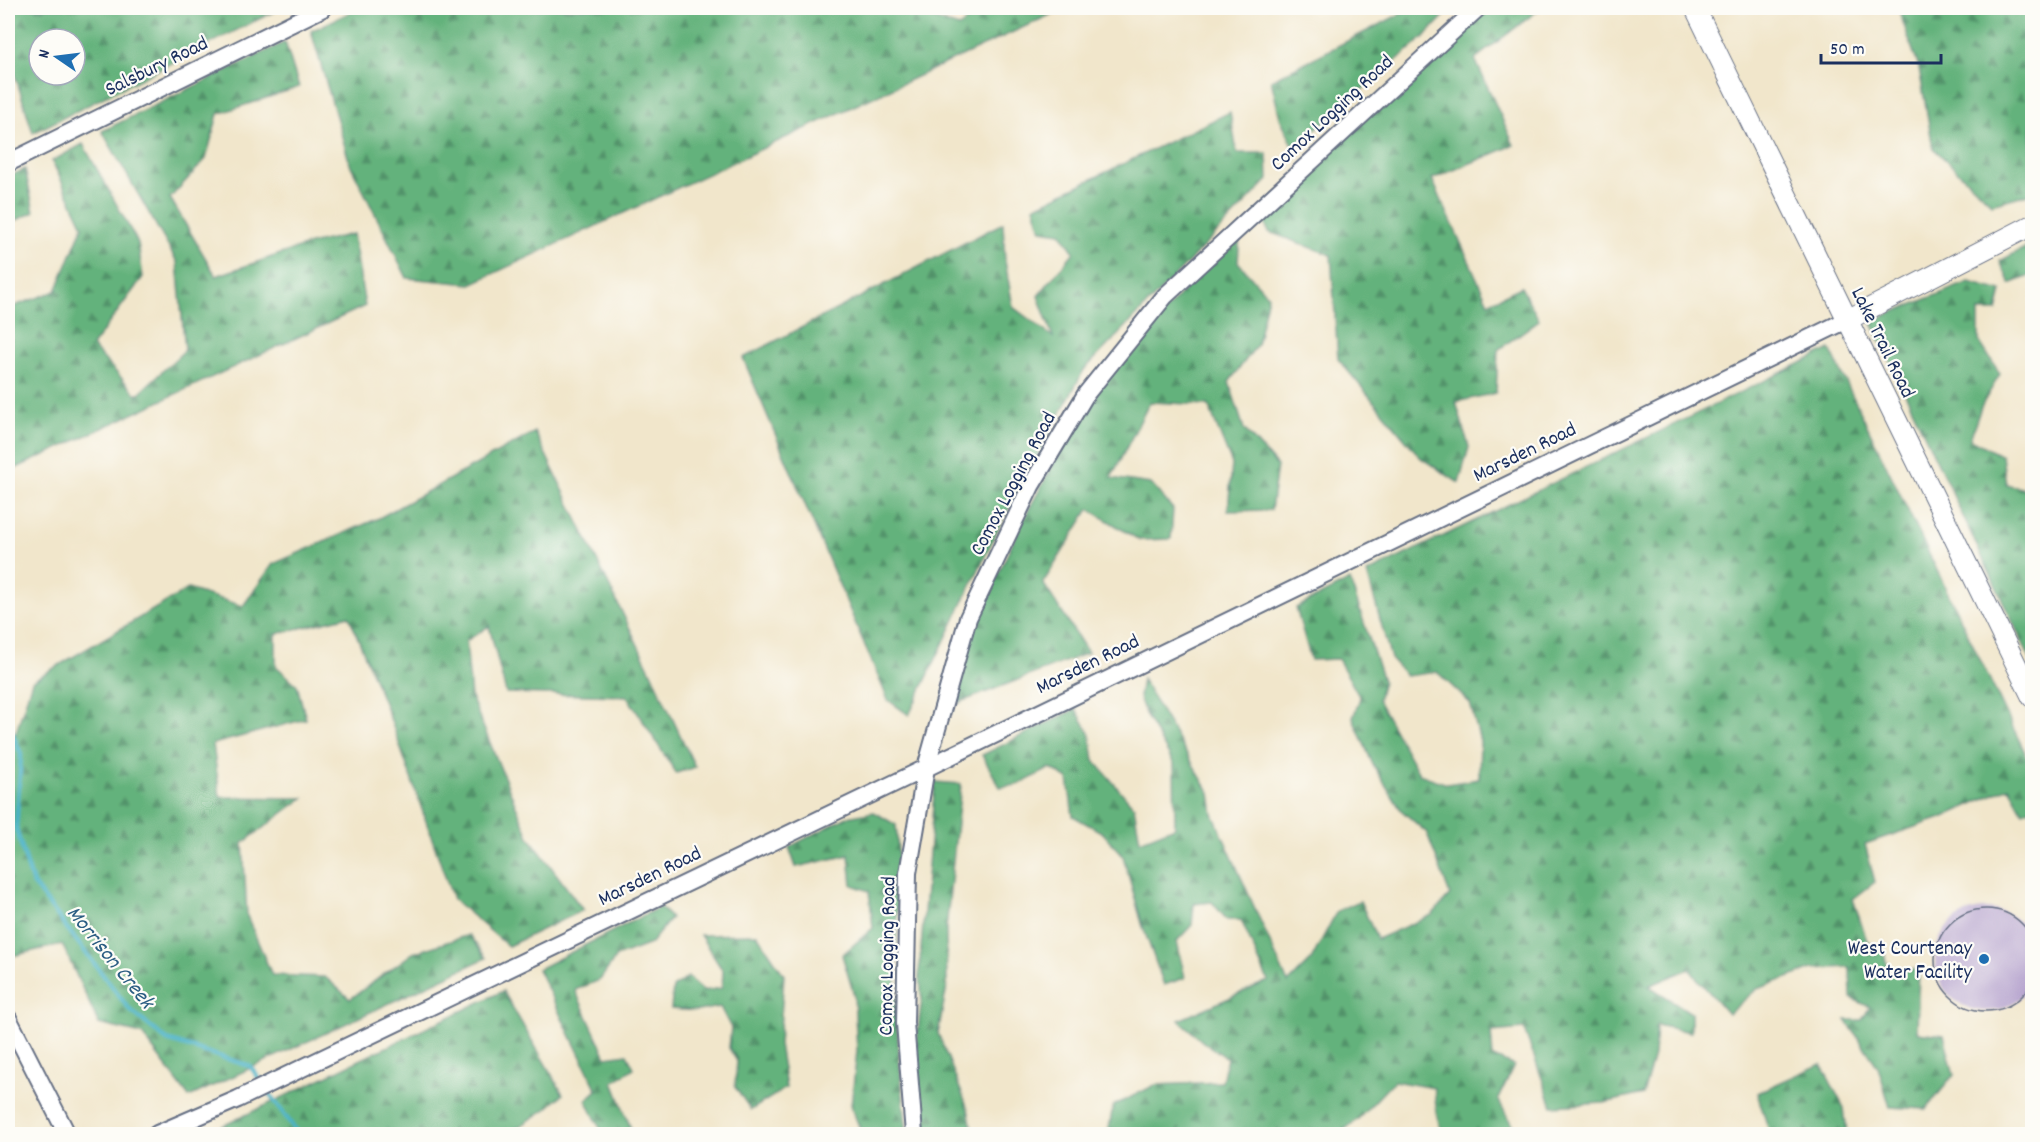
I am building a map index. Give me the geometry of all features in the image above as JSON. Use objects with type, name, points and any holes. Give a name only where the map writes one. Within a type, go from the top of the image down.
[{"type":"street","name":"Salsbury Road","points":[[8,163],[323,8]]},
{"type":"street","name":"Comox Logging Road","points":[[914,1134],[905,1023],[908,873],[926,768],[968,618],[1031,486],[1086,394],[1165,296],[1478,8]]},
{"type":"street","name":"Lake Trail Road","points":[[1695,8],[2032,697]]},
{"type":"street","name":"Marsden Road","points":[[157,1134],[238,1099],[926,768],[1847,320],[2032,225]]},
{"type":"street","points":[[8,1018],[67,1134]]},
{"type":"green space","points":[[8,8],[281,8],[33,133],[10,59],[8,60]]},
{"type":"green space","points":[[359,8],[900,8],[959,27],[984,8],[1065,8],[471,284],[407,278],[350,164],[311,31]]},
{"type":"green space","points":[[1412,8],[1452,8],[1423,38],[1294,147],[1280,118],[1271,80]]},
{"type":"green space","points":[[1490,8],[1541,8],[1475,59],[1514,145],[1432,179],[1488,303],[1521,287],[1539,320],[1498,350],[1496,393],[1456,402],[1469,447],[1459,483],[1421,458],[1338,359],[1331,255],[1269,232],[1258,212]]},
{"type":"green space","points":[[1898,8],[2032,8],[2032,193],[1992,204],[1933,148],[1919,68]]},
{"type":"green space","points":[[285,42],[299,87],[218,114],[206,159],[170,198],[216,276],[310,244],[353,234],[365,306],[8,472],[8,306],[9,308],[56,291],[83,226],[52,161],[83,144],[138,243],[143,277],[92,346],[137,395],[185,350],[177,262],[102,131]]},
{"type":"green space","points":[[1230,112],[1237,153],[1267,153],[1268,180],[1084,370],[1001,523],[909,715],[888,700],[743,358],[1003,223],[1005,261],[1013,307],[1053,337],[1038,296],[1074,252],[1061,233],[1041,230],[1034,207]]},
{"type":"green space","points":[[25,169],[34,212],[8,224],[8,177]]},
{"type":"green space","points":[[1240,232],[1238,262],[1268,296],[1257,345],[1229,382],[1244,429],[1277,466],[1271,510],[1228,511],[1232,464],[1208,405],[1150,402],[1111,478],[1151,484],[1173,509],[1171,539],[1139,540],[1089,509],[1043,583],[1088,653],[958,703],[968,640],[1022,522],[1099,380]]},
{"type":"green space","points":[[2032,244],[2032,275],[2010,284],[2000,261]]},
{"type":"green space","points":[[1969,282],[2002,291],[1997,311],[1979,311],[1979,341],[2000,374],[1981,407],[1970,439],[2002,456],[2006,484],[2032,491],[2032,663],[1871,321]]},
{"type":"green space","points":[[1830,349],[2032,767],[2032,808],[2023,812],[2009,787],[1944,817],[1865,844],[1875,882],[1853,899],[1867,941],[1884,952],[1888,972],[1919,969],[1917,1032],[1944,1035],[1954,1075],[1926,1109],[1890,1107],[1878,1067],[1846,1020],[1862,1020],[1870,1007],[1851,998],[1850,967],[1812,969],[1757,989],[1728,1014],[1689,969],[1649,986],[1691,1013],[1691,1032],[1656,1025],[1654,1055],[1643,1094],[1604,1103],[1552,1106],[1524,1029],[1491,1032],[1493,1057],[1514,1066],[1498,1099],[1514,1129],[1513,1134],[1442,1134],[1437,1116],[1434,1088],[1394,1081],[1358,1119],[1339,1134],[1108,1134],[1113,1106],[1155,1085],[1222,1082],[1227,1058],[1203,1042],[1179,1020],[1268,981],[1241,920],[1227,920],[1212,902],[1194,904],[1192,925],[1177,941],[1185,978],[1164,985],[1143,927],[1123,856],[1103,833],[1073,816],[1068,779],[1051,768],[1018,785],[1000,787],[982,755],[1076,709],[1090,734],[1094,760],[1134,807],[1140,841],[1175,827],[1174,764],[1146,716],[1139,697],[1142,679],[1210,793],[1213,814],[1288,983],[1311,960],[1337,911],[1360,901],[1377,939],[1432,915],[1450,895],[1427,833],[1401,810],[1373,765],[1353,718],[1360,698],[1338,659],[1311,660],[1296,608],[1350,580],[1383,681],[1378,700],[1419,774],[1447,784],[1479,779],[1480,741],[1470,703],[1437,672],[1406,676],[1391,659],[1367,573]]},
{"type":"green space","points":[[535,432],[695,767],[676,773],[627,696],[506,693],[489,626],[466,641],[471,697],[529,837],[583,910],[508,946],[453,899],[392,723],[349,616],[276,634],[276,666],[297,685],[306,719],[213,744],[220,797],[303,798],[243,843],[247,916],[272,975],[325,977],[350,999],[413,953],[469,935],[486,958],[189,1097],[142,1034],[99,1024],[62,944],[8,957],[8,758],[32,681],[188,589],[243,606],[273,564],[379,518]]},
{"type":"green space","points":[[935,782],[961,784],[946,929],[947,986],[938,1033],[968,1109],[973,1134],[923,1134],[916,1044],[922,999],[919,972]]},
{"type":"green space","points":[[874,812],[896,825],[898,879],[896,1010],[907,1134],[862,1134],[851,1106],[857,1051],[854,995],[842,955],[873,928],[869,891],[852,885],[849,855],[796,867],[789,847],[847,817]]},
{"type":"green space","points":[[660,907],[671,918],[650,944],[616,957],[600,980],[575,990],[606,1057],[627,1054],[634,1068],[613,1082],[633,1134],[603,1134],[586,1100],[597,1090],[538,969]]},
{"type":"green space","points":[[757,934],[784,975],[779,1044],[786,1088],[751,1110],[735,1087],[737,1061],[729,1048],[731,1028],[720,1007],[698,1011],[671,1009],[673,988],[688,977],[703,991],[722,988],[723,971],[700,935]]},
{"type":"green space","points":[[503,991],[563,1094],[545,1110],[508,1134],[206,1134]]},
{"type":"green space","points":[[1821,1064],[1844,1108],[1847,1134],[1770,1134],[1757,1093]]},
{"type":"building","name":"West Courtenay Water Facility","points":[[1986,909],[2006,913],[2022,924],[2033,940],[2037,960],[2033,980],[2022,996],[2006,1007],[1986,1011],[1966,1007],[1950,996],[1939,980],[1935,960],[1939,940],[1950,924],[1966,913]]},
{"type":"waterway","name":"Morrison Creek","points":[[8,723],[21,754],[16,829],[33,884],[130,1010],[167,1040],[250,1066],[262,1083]]},
{"type":"waterway","name":"Morrison Creek","points":[[267,1090],[298,1134]]},
{"type":"place","name":"West Courtenay Water Facility","points":[[1984,959]]}]
